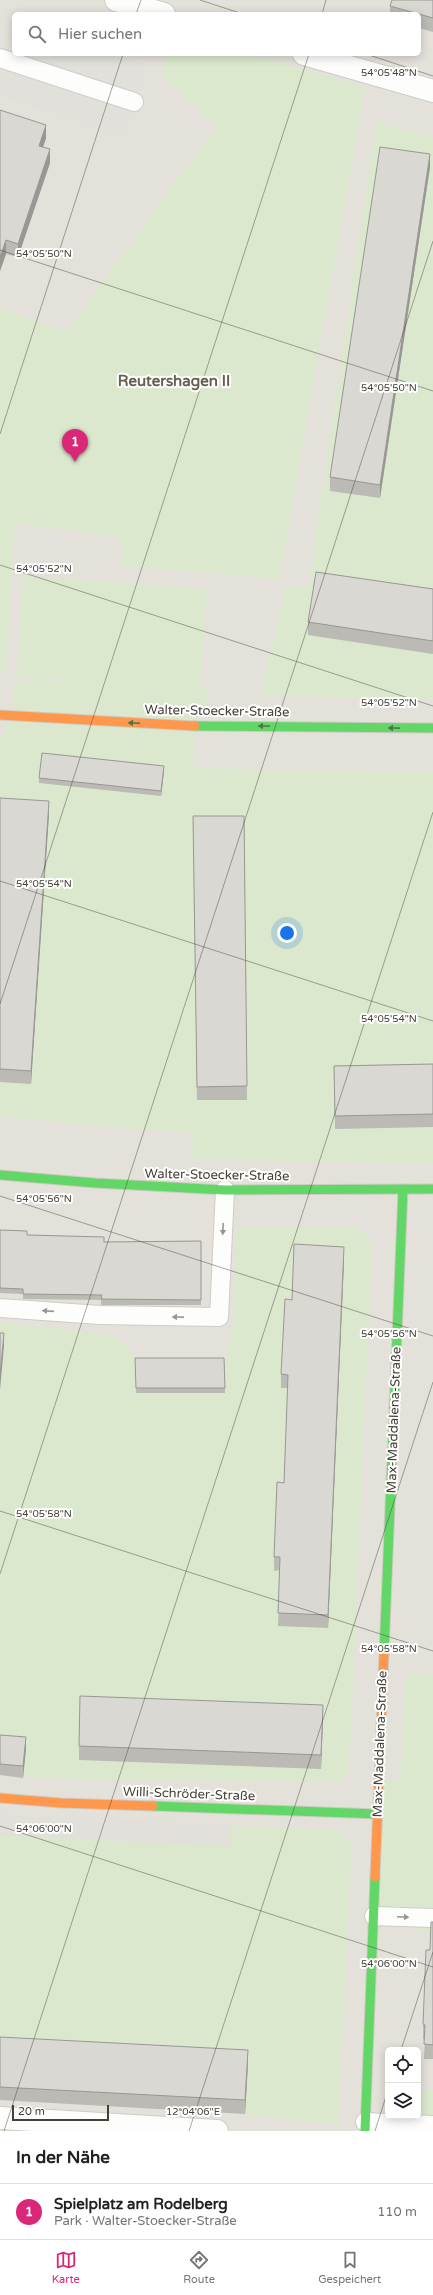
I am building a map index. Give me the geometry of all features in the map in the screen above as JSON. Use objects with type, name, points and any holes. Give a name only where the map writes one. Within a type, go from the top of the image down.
[{"type":"street","points":[[116,0],[157,12]]},
{"type":"street","points":[[311,56],[433,91]]},
{"type":"street","name":"Walter-Stoecker-Straße","points":[[0,715],[191,726],[433,728]]},
{"type":"street","name":"Walter-Stoecker-Straße","points":[[0,1175],[95,1184],[225,1190],[433,1189]]},
{"type":"street","name":"Max-Maddalena-Straße","points":[[365,2126],[403,1189]]},
{"type":"street","name":"Willi-Schröder-Straße","points":[[0,1798],[61,1803],[378,1814]]},
{"type":"street","points":[[0,2118],[217,2131]]},
{"type":"lane","points":[[0,58],[134,102]]},
{"type":"lane","points":[[0,1308],[100,1315],[219,1317],[225,1190]]},
{"type":"lane","points":[[374,1916],[433,1918]]},
{"type":"lane","points":[[365,2126],[433,2125]]},
{"type":"shaded area","points":[[0,0],[433,0],[433,2131],[0,2131]]},
{"type":"shaded area","points":[[12,56],[122,56],[146,64],[123,136],[0,96]]},
{"type":"shaded area","points":[[0,1814],[230,1825],[229,1846],[0,1835]]},
{"type":"green space","points":[[167,56],[256,56],[365,87],[279,579],[122,566],[121,538],[15,523],[6,670],[0,673],[0,308],[66,332],[216,127],[161,75]]},
{"type":"green space","points":[[376,122],[433,137],[433,700],[260,695],[286,588],[315,585],[309,581]]},
{"type":"green space","points":[[23,576],[207,589],[200,690],[211,691],[198,729],[194,747],[192,768],[433,772],[433,1164],[192,1159],[193,1134],[0,1117],[0,743],[14,708],[14,679],[191,690],[16,677]]},
{"type":"green space","points":[[236,1227],[356,1228],[367,1236],[372,1247],[349,1774],[342,1781],[305,1782],[23,1778],[0,1746],[0,1322],[106,1334],[128,1345],[135,1363],[136,1393],[224,1363],[233,1326]]},
{"type":"green space","points":[[433,1673],[433,1937],[374,1916],[379,1781],[400,1780],[405,1675]]},
{"type":"green space","points":[[230,1825],[337,1830],[352,1844],[338,2125],[245,2114],[247,2063],[0,2050],[0,1835],[228,1846]]},
{"type":"green space","points":[[421,2091],[433,2092],[433,2131],[421,2119]]},
{"type":"building","points":[[392,0],[433,0],[433,18],[421,15],[421,12],[412,12],[390,6]]},
{"type":"building","points":[[0,110],[46,125],[39,146],[50,149],[18,244],[6,240],[0,257]]},
{"type":"building","points":[[380,147],[430,154],[380,485],[330,477]]},
{"type":"building","points":[[316,572],[433,589],[433,641],[308,622]]},
{"type":"building","points":[[42,753],[164,766],[161,791],[39,778]]},
{"type":"building","points":[[0,798],[49,801],[31,1071],[0,1069]]},
{"type":"building","points":[[193,816],[244,816],[247,1086],[197,1087]]},
{"type":"building","points":[[433,1064],[433,1114],[335,1116],[334,1066]]},
{"type":"building","points":[[0,1230],[27,1231],[27,1235],[104,1237],[104,1242],[201,1241],[201,1300],[101,1299],[102,1295],[23,1294],[23,1289],[0,1288]]},
{"type":"building","points":[[294,1244],[344,1247],[328,1615],[278,1613],[280,1557],[274,1557],[277,1482],[284,1483],[288,1375],[281,1374],[285,1299],[292,1300]]},
{"type":"building","points":[[0,1333],[4,1333],[0,1376]]},
{"type":"building","points":[[135,1358],[224,1358],[225,1388],[136,1388]]},
{"type":"building","points":[[80,1696],[323,1705],[321,1755],[79,1746]]},
{"type":"building","points":[[0,1735],[26,1737],[23,1766],[0,1764]]},
{"type":"building","points":[[431,1922],[433,1922],[433,2045],[424,2044],[425,2025],[423,2024],[426,1950],[430,1950]]},
{"type":"building","points":[[0,2037],[248,2050],[245,2100],[0,2087]]},
{"type":"traffic: fast","points":[[195,726],[433,728]]},
{"type":"traffic: fast","points":[[0,1175],[95,1183],[225,1190],[433,1189]]},
{"type":"traffic: fast","points":[[384,1653],[403,1189]]},
{"type":"traffic: fast","points":[[153,1806],[378,1814]]},
{"type":"traffic: fast","points":[[365,2131],[375,1877]]},
{"type":"traffic: slow","points":[[0,715],[195,726]]},
{"type":"traffic: slow","points":[[375,1877],[384,1653]]},
{"type":"traffic: slow","points":[[0,1798],[61,1803],[153,1806]]},
{"type":"place","name":"Spielplatz am Rodelberg","points":[[75,462]]},
{"type":"district","name":"Reutershagen II","points":[[174,381]]}]
